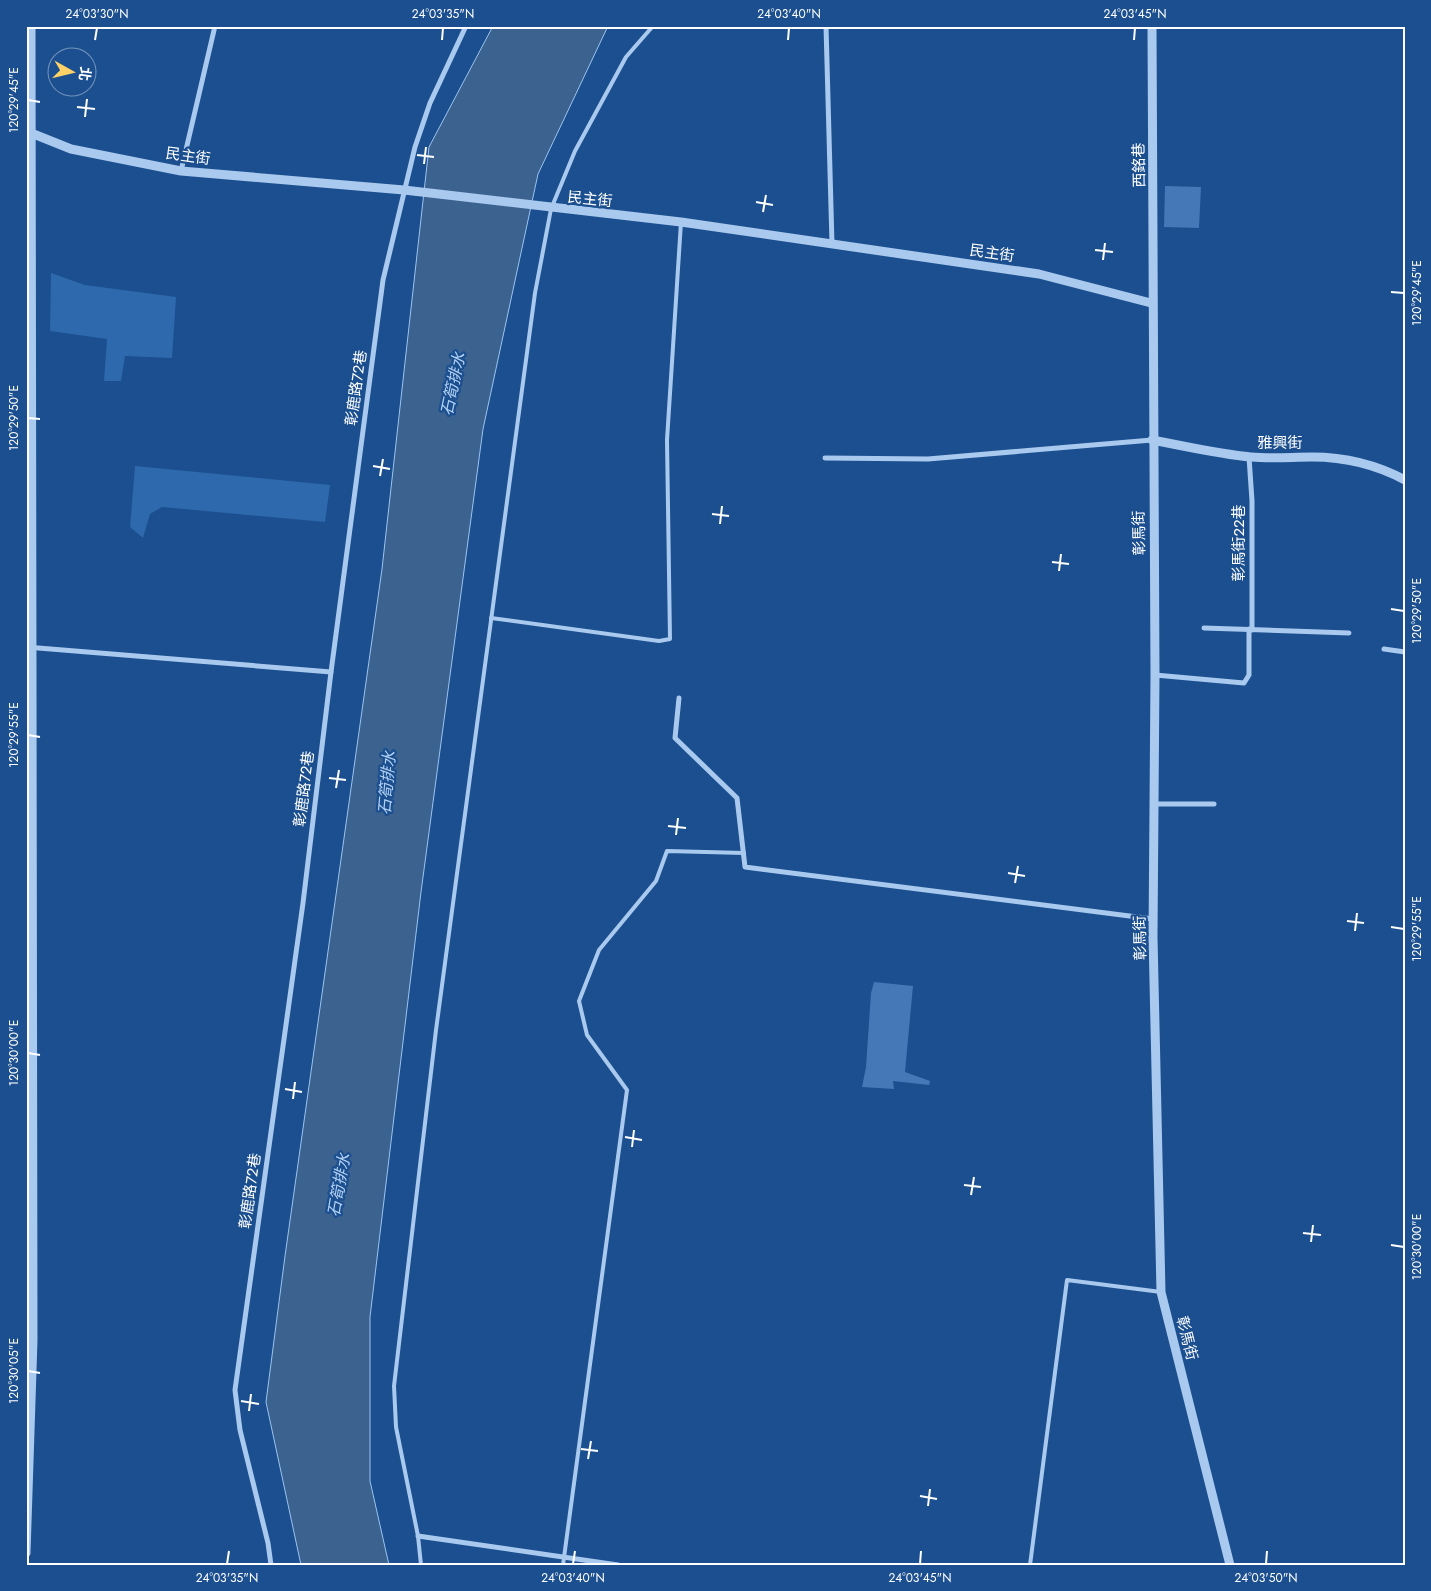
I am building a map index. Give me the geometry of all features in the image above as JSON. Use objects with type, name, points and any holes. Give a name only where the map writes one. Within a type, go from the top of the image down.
[{"type":"street","points":[[26,1552],[29,1341],[28,131],[31,26]]},
{"type":"street","points":[[181,171],[215,26]]},
{"type":"street","name":"彰鹿路72巷","points":[[271,1565],[240,1430],[236,1390],[301,913],[330,672],[383,280],[415,147],[430,103],[466,26]]},
{"type":"street","points":[[826,26],[832,244]]},
{"type":"street","points":[[1152,26],[1170,26]]},
{"type":"street","name":"西銘巷","points":[[1151,303],[1154,210],[1152,26]]},
{"type":"street","name":"民主街","points":[[28,131],[71,149],[181,171],[404,190],[551,209],[681,222],[1040,274],[1151,303]]},
{"type":"street","name":"彰馬街","points":[[1151,303],[1154,675],[1153,919],[1161,1292],[1230,1565]]},
{"type":"street","points":[[825,458],[928,459],[1152,440]]},
{"type":"street","name":"雅興街","points":[[1152,440],[1250,457],[1271,459],[1314,457],[1362,463],[1385,469],[1405,480]]},
{"type":"street","name":"彰馬街22巷","points":[[1154,675],[1244,683],[1248,680],[1252,501],[1250,457]]},
{"type":"street","points":[[1204,628],[1349,633]]},
{"type":"street","points":[[29,647],[330,672]]},
{"type":"street","points":[[1384,649],[1405,652]]},
{"type":"street","points":[[679,698],[674,738],[737,798],[745,867],[1153,919]]},
{"type":"street","points":[[1154,804],[1214,804]]},
{"type":"street","points":[[418,1536],[618,1565]]},
{"type":"lane","points":[[421,1565],[418,1536],[396,1427],[394,1386],[437,1020],[535,293],[551,209],[575,151],[626,57],[653,26]]},
{"type":"lane","points":[[491,618],[659,641],[670,639],[667,440],[681,222]]},
{"type":"lane","points":[[563,1565],[627,1090],[587,1035],[579,1001],[599,950],[656,881],[667,851],[744,853]]},
{"type":"lane","points":[[1030,1565],[1067,1280],[1161,1292]]},
{"type":"shaded area","points":[[51,273],[85,285],[176,297],[172,358],[125,356],[121,381],[104,381],[107,339],[50,331]]},
{"type":"shaded area","points":[[135,466],[330,485],[325,522],[162,507],[150,514],[143,538],[130,527]]},
{"type":"water","name":"石筍排水","points":[[493,26],[608,26],[538,174],[483,429],[421,892],[370,1317],[370,1481],[389,1565],[301,1565],[266,1402],[382,569],[429,147]]},
{"type":"building","points":[[1165,186],[1201,187],[1199,228],[1164,227]]},
{"type":"building","points":[[874,982],[913,986],[905,1072],[930,1081],[929,1085],[893,1081],[894,1089],[862,1087],[866,1067],[871,993]]}]
